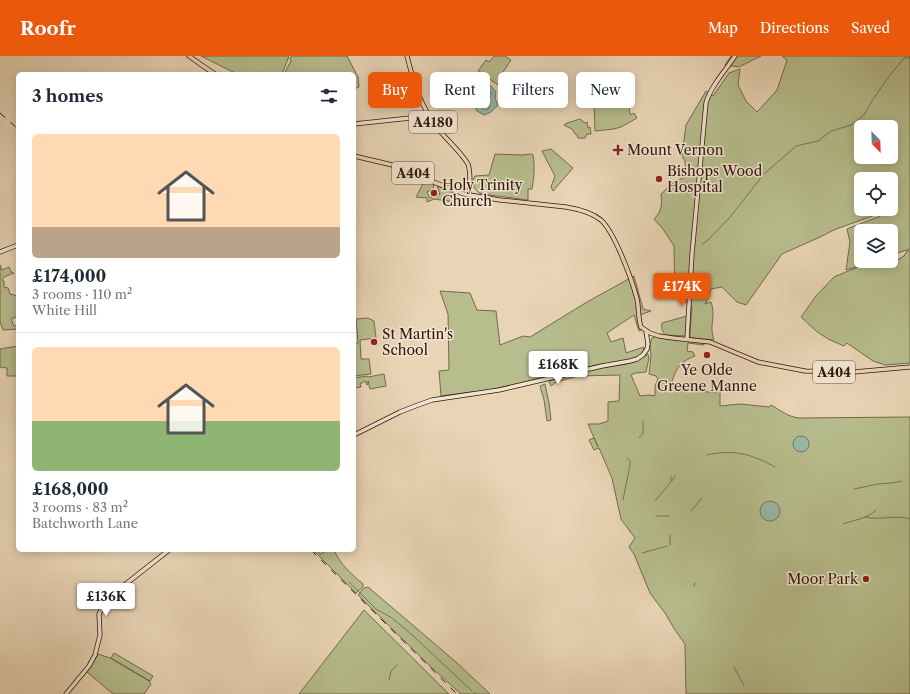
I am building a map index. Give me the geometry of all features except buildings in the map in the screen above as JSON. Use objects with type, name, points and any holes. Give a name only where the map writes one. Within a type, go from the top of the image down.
[{"type":"main road","points":[[189,56],[212,72]]},
{"type":"main road","name":"A4180","points":[[407,56],[418,96],[438,129],[468,164],[470,194]]},
{"type":"main road","name":"A404","points":[[356,156],[401,167],[459,192],[524,203],[571,208],[588,213],[600,220],[609,230],[624,262],[635,293],[641,325],[646,331],[664,337],[706,341],[762,363],[805,371],[854,372],[910,367]]},
{"type":"main road","points":[[470,186],[478,196]]},
{"type":"street","points":[[687,339],[692,254],[706,103],[709,94],[735,56]]},
{"type":"street","points":[[356,124],[430,116]]},
{"type":"street","points":[[0,252],[16,246]]},
{"type":"street","points":[[356,434],[400,412],[432,400],[499,390],[634,360],[641,357],[647,350],[648,342],[646,331]]},
{"type":"street","points":[[648,342],[654,334]]},
{"type":"street","points":[[66,694],[89,666],[95,655],[100,635],[99,614],[103,606],[122,587],[166,552]]},
{"type":"green space","points":[[201,56],[289,56],[283,72],[233,72]]},
{"type":"green space","points":[[292,56],[347,56],[355,72],[285,72],[291,61],[290,58]]},
{"type":"green space","points":[[494,56],[505,56],[511,60],[503,72],[498,72],[498,85],[490,79],[490,72],[478,71],[486,60],[489,62]]},
{"type":"green space","points":[[731,56],[761,56],[739,67],[725,65]]},
{"type":"green space","points":[[782,56],[910,56],[910,249],[898,254],[898,224],[860,224],[880,216],[898,216],[898,172],[854,172],[854,216],[872,216],[836,229],[782,254],[746,305],[737,302],[722,287],[711,289],[705,304],[711,302],[713,312],[712,329],[714,340],[690,337],[692,306],[675,296],[674,246],[663,229],[654,219],[661,208],[661,194],[674,182],[683,178],[686,174],[685,161],[682,156],[686,125],[706,91],[713,96],[729,73],[740,69],[738,85],[746,101],[757,112],[777,90],[787,60]]},
{"type":"green space","points":[[356,73],[358,77],[359,87],[356,88]]},
{"type":"green space","points":[[594,108],[629,108],[631,115],[634,113],[637,118],[621,127],[595,131]]},
{"type":"green space","points":[[580,119],[585,123],[587,122],[588,128],[590,127],[591,134],[587,134],[585,138],[578,138],[572,129],[564,125]]},
{"type":"green space","points":[[551,149],[573,168],[553,191],[551,187],[555,176],[542,151]]},
{"type":"green space","points":[[495,154],[533,155],[534,168],[532,189],[528,189],[528,200],[482,194],[476,190],[473,179],[475,176],[489,175]]},
{"type":"green space","points":[[425,180],[434,185],[433,189],[427,192],[430,198],[440,194],[437,186],[456,194],[454,202],[434,199],[427,202],[427,198],[416,197]]},
{"type":"green space","points":[[854,226],[854,268],[846,270],[850,242],[847,229]]},
{"type":"green space","points":[[907,251],[910,251],[910,363],[885,365],[873,361],[847,343],[844,346],[828,339],[816,331],[801,317],[816,296],[834,277],[856,268],[898,268],[898,260],[904,256]]},
{"type":"green space","points":[[0,265],[2,270],[9,267],[12,273],[14,273],[4,277],[2,280],[4,281],[4,287],[8,288],[10,294],[16,296],[16,317],[11,319],[14,326],[16,326],[16,329],[3,330],[0,322]]},
{"type":"green space","points":[[634,276],[643,309],[651,311],[637,316],[641,330],[639,331],[634,315],[607,333],[611,342],[623,338],[626,353],[644,347],[643,354],[627,361],[596,365],[480,392],[441,396],[439,371],[449,370],[448,314],[440,291],[470,293],[477,310],[496,311],[500,345],[523,336],[530,337],[587,302]]},
{"type":"green space","points":[[687,316],[686,336],[665,335],[662,329],[662,323]]},
{"type":"green space","points":[[368,318],[374,321],[376,338],[360,340],[361,359],[369,359],[371,374],[356,376],[356,344],[358,343],[356,319]]},
{"type":"green space","points":[[655,337],[704,342],[704,345],[688,343],[687,351],[693,352],[695,356],[681,364],[670,387],[716,393],[720,389],[720,406],[740,404],[769,407],[771,405],[788,415],[799,418],[910,417],[910,694],[686,694],[685,644],[650,593],[634,554],[629,547],[635,538],[621,519],[612,478],[599,448],[594,450],[589,440],[594,438],[598,447],[588,424],[599,424],[608,421],[608,402],[619,401],[620,375],[578,376],[556,382],[551,386],[549,381],[595,369],[627,364],[637,361],[648,354],[649,358],[646,372],[631,375],[640,396],[655,396],[655,386],[658,379],[656,376],[649,374],[651,356],[650,344],[652,338]]},
{"type":"green space","points":[[16,346],[16,376],[7,376],[7,368],[0,367],[0,349]]},
{"type":"green space","points":[[384,374],[386,386],[370,389],[368,381],[367,385],[365,381],[360,384],[361,387],[356,388],[356,378]]},
{"type":"green space","points":[[545,384],[551,420],[547,421],[540,386]]},
{"type":"green space","points":[[315,552],[318,552],[320,554],[324,552],[335,552],[350,573],[363,584],[363,587],[356,593]]},
{"type":"green space","points":[[368,587],[456,662],[490,694],[461,694],[430,666],[358,595],[364,588]]},
{"type":"green space","points":[[364,610],[449,694],[299,694]]},
{"type":"green space","points":[[114,653],[153,676],[150,681],[111,658]]},
{"type":"green space","points":[[98,654],[110,658],[149,681],[151,684],[144,694],[113,694],[87,672]]},
{"type":"shaded area","points":[[490,85],[496,92],[495,98],[498,105],[491,112],[484,115],[477,111],[476,108],[490,108]]},
{"type":"shaded area","points":[[801,436],[807,438],[809,444],[807,450],[801,452],[795,450],[793,444],[795,438]]},
{"type":"shaded area","points":[[770,501],[777,504],[780,511],[777,518],[770,521],[763,518],[760,511],[763,504]]},
{"type":"waterway","points":[[702,244],[707,241],[731,216],[763,175],[796,146],[818,141],[831,131],[851,125],[864,115],[887,79],[904,58],[910,58]]},
{"type":"waterway","points":[[639,438],[643,433],[643,421]]},
{"type":"waterway","points":[[707,455],[716,453],[742,454],[758,459],[775,467]]},
{"type":"waterway","points":[[623,500],[630,465],[630,461],[627,458]]},
{"type":"waterway","points":[[655,501],[671,482],[671,476]]},
{"type":"waterway","points":[[672,481],[675,476]]},
{"type":"waterway","points":[[854,489],[902,481]]},
{"type":"waterway","points":[[691,511],[702,498]]},
{"type":"waterway","points":[[843,524],[865,517],[876,510]]},
{"type":"waterway","points":[[656,516],[669,516]]},
{"type":"waterway","points":[[865,517],[899,517],[910,519]]},
{"type":"waterway","points":[[670,535],[670,545]]},
{"type":"waterway","points":[[642,553],[667,546]]},
{"type":"waterway","points":[[349,582],[376,609],[392,618],[411,634],[472,691]]},
{"type":"waterway","points":[[389,680],[391,671],[397,665]]},
{"type":"waterway","points":[[734,667],[744,686]]},
{"type":"railway","points":[[0,113],[16,127]]},
{"type":"railway","points":[[313,552],[457,694]]},
{"type":"place","name":"Mount Vernon","points":[[618,150]]},
{"type":"place","name":"Bishops Wood Hospital","points":[[659,179]]},
{"type":"place","name":"Holy Trinity Church","points":[[434,193]]},
{"type":"place","name":"St Martin's School","points":[[374,342]]},
{"type":"place","name":"Ye Olde Greene Manne","points":[[707,355]]},
{"type":"place","name":"Moor Park","points":[[866,579]]}]
